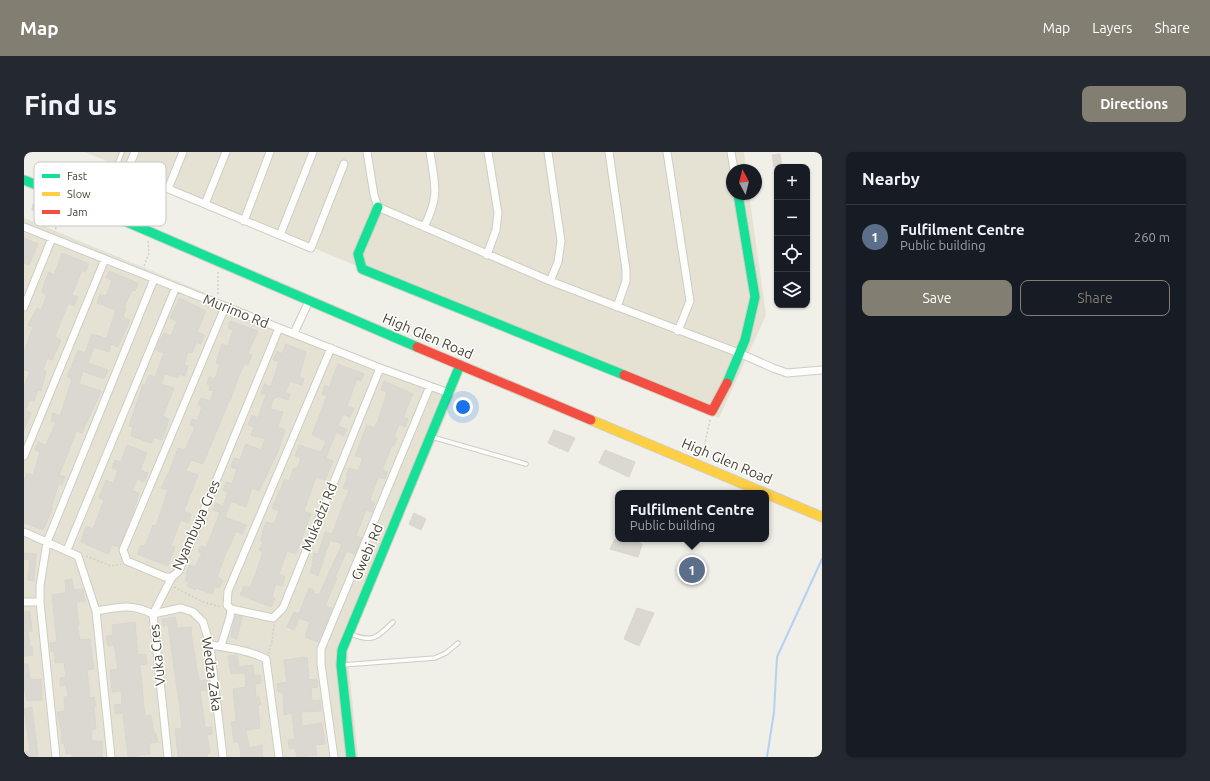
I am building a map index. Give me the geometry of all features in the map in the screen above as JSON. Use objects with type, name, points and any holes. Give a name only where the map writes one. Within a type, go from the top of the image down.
[{"type":"street","points":[[131,162],[135,152]]},
{"type":"street","points":[[183,152],[168,189],[312,248],[344,164]]},
{"type":"street","points":[[205,204],[226,152]]},
{"type":"street","points":[[244,221],[270,152]]},
{"type":"street","points":[[280,235],[313,152]]},
{"type":"street","points":[[367,152],[374,194],[378,207],[358,254],[362,269],[712,411],[739,353],[753,314],[755,297],[739,200]]},
{"type":"street","points":[[424,227],[435,199],[435,185],[430,152]]},
{"type":"street","points":[[486,255],[496,230],[498,213],[488,152]]},
{"type":"street","points":[[548,152],[561,240],[558,262],[550,281]]},
{"type":"street","points":[[609,152],[626,270],[626,281],[617,307]]},
{"type":"street","points":[[667,152],[690,301],[678,331]]},
{"type":"street","points":[[731,152],[733,164]]},
{"type":"street","name":"High Glen Road","points":[[24,180],[34,184]]},
{"type":"street","points":[[378,207],[486,255],[550,281],[787,372],[822,370]]},
{"type":"street","name":"High Glen Road","points":[[137,226],[309,302],[759,490]]},
{"type":"street","name":"Murimo Rd","points":[[24,227],[380,368],[449,393]]},
{"type":"street","points":[[24,307],[52,238]]},
{"type":"street","points":[[24,456],[104,259]]},
{"type":"street","points":[[56,757],[40,602],[40,586],[47,542],[154,279]]},
{"type":"street","points":[[67,550],[176,287]]},
{"type":"street","points":[[294,333],[309,302]]},
{"type":"street","points":[[127,561],[123,550],[222,305]]},
{"type":"street","name":"Nyambuya Cres","points":[[127,561],[165,577],[172,577],[179,571],[279,328]]},
{"type":"street","points":[[221,646],[230,617],[228,591],[331,348]]},
{"type":"street","name":"Gwebi Rd","points":[[351,757],[341,665],[342,650],[348,632],[460,365]]},
{"type":"street","name":"Mukadzi Rd","points":[[273,618],[283,608],[380,368]]},
{"type":"street","points":[[334,757],[321,664],[322,649],[430,386]]},
{"type":"street","name":"High Glen Road","points":[[769,494],[822,517]]},
{"type":"street","points":[[24,532],[78,556],[96,611],[111,757]]},
{"type":"street","points":[[153,614],[172,577]]},
{"type":"street","points":[[24,602],[40,602]]},
{"type":"street","name":"Vuka Cres","points":[[96,611],[132,606],[153,614],[168,757]]},
{"type":"street","points":[[229,607],[273,618]]},
{"type":"street","name":"Wedza Zaka","points":[[153,614],[176,609],[193,612],[203,622],[210,645],[222,757]]},
{"type":"street","points":[[210,645],[254,653],[266,659],[279,757]]},
{"type":"lane","points":[[430,437],[526,464]]},
{"type":"lane","points":[[348,632],[362,639],[371,639],[380,635],[393,622]]},
{"type":"lane","points":[[341,665],[435,658],[446,653],[458,644]]},
{"type":"path","points":[[52,238],[57,226]]},
{"type":"path","points":[[141,274],[149,253],[148,231]]},
{"type":"path","points":[[219,262],[217,282],[222,305]]},
{"type":"path","points":[[700,465],[712,411]]},
{"type":"path","points":[[78,556],[83,554],[112,566],[127,561]]},
{"type":"path","points":[[169,585],[213,606],[221,608],[229,607]]},
{"type":"path","points":[[266,659],[274,631],[273,618]]},
{"type":"shaded area","points":[[85,152],[744,152],[745,164],[726,164],[726,200],[750,200],[766,315],[719,418],[166,186],[166,162],[109,162]]},
{"type":"shaded area","points":[[24,218],[34,222],[34,226],[43,226],[454,396],[347,650],[358,757],[24,757]]},
{"type":"building","points":[[780,154],[782,164],[774,164],[774,167],[772,155]]},
{"type":"building","points":[[24,238],[38,244],[29,265],[24,263]]},
{"type":"building","points":[[62,253],[89,264],[85,272],[82,270],[72,295],[78,297],[74,306],[68,303],[55,337],[61,340],[52,360],[47,358],[43,370],[46,371],[41,391],[38,390],[34,401],[30,400],[25,410],[31,413],[24,430],[24,386],[30,372],[24,370],[24,352],[33,327],[28,325],[37,308],[41,310],[47,295],[42,292],[45,281],[49,272],[54,275]]},
{"type":"building","points":[[109,271],[138,283],[135,291],[132,290],[124,307],[126,308],[123,317],[130,320],[118,347],[111,344],[109,352],[94,347],[88,363],[108,370],[104,379],[83,371],[79,384],[101,391],[82,433],[76,431],[59,475],[65,477],[62,485],[59,483],[51,508],[53,508],[43,530],[24,523],[24,482],[27,473],[33,475],[40,452],[35,450],[38,442],[46,445],[56,422],[51,421],[53,413],[60,416],[72,379],[67,377],[78,350],[85,353],[92,334],[105,338],[107,337],[116,310],[97,303],[100,294],[106,296],[112,280],[106,278]]},
{"type":"building","points":[[180,298],[206,311],[197,332],[204,335],[201,344],[196,342],[192,353],[188,352],[184,365],[188,366],[185,376],[180,374],[178,378],[165,374],[161,384],[174,388],[163,416],[169,419],[162,440],[154,437],[151,443],[131,436],[133,427],[129,426],[143,384],[145,385],[149,375],[155,377],[164,353],[156,350],[164,333],[171,336],[177,321],[170,318]]},
{"type":"building","points":[[230,321],[258,331],[248,353],[252,355],[248,365],[245,363],[240,373],[230,401],[203,464],[191,460],[186,471],[198,475],[184,511],[191,514],[188,523],[181,520],[171,545],[175,547],[168,566],[137,554],[141,545],[145,546],[153,525],[156,526],[168,490],[161,488],[170,470],[178,448],[185,450],[195,427],[190,425],[192,419],[197,421],[202,407],[198,405],[201,398],[210,401],[214,391],[209,390],[210,385],[207,384],[209,377],[215,379],[220,364],[216,363],[222,344],[228,346],[233,330],[228,328]]},
{"type":"building","points":[[286,344],[306,352],[299,378],[304,379],[302,385],[290,381],[285,393],[290,394],[288,400],[277,396],[274,398],[270,409],[283,412],[278,427],[285,430],[279,449],[259,491],[252,488],[246,507],[231,501],[225,517],[246,525],[242,534],[236,531],[228,548],[217,577],[223,580],[219,588],[215,586],[212,594],[196,588],[195,590],[187,586],[189,582],[185,580],[189,565],[195,567],[202,553],[198,552],[200,546],[206,548],[220,512],[213,510],[215,503],[223,506],[228,492],[223,490],[226,482],[232,484],[237,469],[231,467],[234,458],[240,460],[246,444],[261,450],[265,439],[251,435],[254,427],[248,425],[252,415],[258,418],[266,395],[261,393],[264,384],[271,386],[279,362],[273,360],[277,351],[282,354]]},
{"type":"building","points":[[338,364],[364,374],[361,381],[357,379],[347,406],[354,408],[350,417],[343,414],[338,426],[347,429],[344,436],[336,432],[326,458],[333,461],[325,480],[316,477],[304,511],[311,514],[296,554],[287,551],[279,574],[285,577],[282,586],[276,584],[272,597],[275,598],[271,607],[240,595],[244,586],[250,588],[263,552],[259,550],[263,542],[261,541],[263,530],[266,522],[274,524],[279,511],[272,508],[285,479],[289,481],[294,468],[297,469],[301,459],[295,456],[299,445],[320,452],[322,451],[326,441],[312,435],[327,396],[322,394],[325,385],[329,387]]},
{"type":"building","points":[[384,381],[413,394],[403,417],[408,419],[405,427],[399,424],[394,437],[397,438],[394,446],[392,445],[382,470],[387,472],[385,479],[378,477],[370,500],[375,503],[372,512],[366,510],[356,536],[362,538],[355,554],[347,551],[335,577],[337,578],[325,606],[332,608],[318,642],[305,637],[310,622],[299,618],[294,630],[287,627],[294,612],[299,614],[309,588],[314,590],[313,593],[319,595],[342,544],[330,540],[318,576],[310,572],[314,561],[312,561],[314,553],[318,554],[325,532],[332,534],[349,490],[343,488],[348,477],[346,476],[349,468],[358,471],[363,458],[355,456],[367,425],[374,428],[378,421],[387,392],[381,390]]},
{"type":"building","points":[[554,430],[575,438],[568,452],[548,443]]},
{"type":"building","points":[[127,445],[147,453],[140,470],[148,473],[144,482],[137,479],[132,491],[139,493],[133,512],[119,547],[112,545],[108,554],[81,542],[86,526],[93,529],[104,500],[99,498],[106,480],[113,483],[118,470],[112,468],[115,460],[121,462]]},
{"type":"building","points":[[605,450],[635,462],[629,477],[599,463]]},
{"type":"building","points":[[414,513],[426,519],[421,530],[409,524]]},
{"type":"building","points":[[615,539],[615,542],[636,542],[642,544],[638,557],[610,549]]},
{"type":"building","points":[[24,553],[36,554],[34,581],[28,580],[30,560],[24,559]]},
{"type":"building","points":[[72,579],[74,590],[83,589],[85,601],[76,602],[79,625],[77,625],[80,640],[90,639],[94,669],[87,670],[90,698],[94,697],[96,706],[94,706],[96,729],[91,730],[92,741],[102,741],[102,757],[72,757],[71,753],[66,754],[64,743],[61,743],[62,735],[57,712],[65,711],[64,697],[68,697],[66,685],[60,686],[60,678],[66,677],[64,662],[55,663],[54,651],[51,651],[50,643],[57,642],[52,595],[66,593],[65,580]]},
{"type":"building","points":[[637,608],[654,613],[639,646],[624,639]]},
{"type":"building","points":[[30,611],[32,631],[28,631],[30,647],[32,646],[33,655],[24,656],[24,612]]},
{"type":"building","points":[[235,615],[242,616],[237,639],[231,637]]},
{"type":"building","points":[[175,617],[177,628],[192,627],[191,633],[199,681],[207,680],[208,690],[200,691],[205,727],[212,727],[212,734],[207,735],[210,753],[207,754],[208,757],[178,757],[175,729],[182,728],[179,702],[168,625],[163,626],[162,619]]},
{"type":"building","points":[[135,622],[138,655],[146,654],[147,664],[140,665],[145,716],[151,715],[154,733],[156,733],[158,742],[149,743],[150,754],[128,757],[123,713],[116,714],[114,705],[122,704],[121,691],[112,692],[110,670],[118,669],[114,645],[108,646],[106,636],[113,635],[112,625]]},
{"type":"building","points":[[237,655],[239,667],[253,665],[254,675],[260,675],[261,683],[255,684],[256,697],[259,697],[261,704],[258,705],[260,728],[246,730],[249,748],[262,745],[263,757],[241,757],[239,742],[234,742],[231,722],[236,721],[233,689],[246,687],[245,673],[231,674],[228,656]]},
{"type":"building","points":[[307,657],[309,680],[317,679],[318,687],[311,688],[312,701],[320,700],[321,711],[301,712],[302,726],[322,723],[325,744],[315,745],[317,755],[297,757],[295,748],[289,749],[288,740],[295,739],[292,713],[284,715],[283,692],[278,692],[277,684],[287,682],[284,660]]},
{"type":"building","points":[[24,664],[28,664],[30,680],[41,679],[42,700],[27,701],[24,689]]},
{"type":"building","points":[[32,707],[38,756],[24,757],[24,751],[30,751],[24,709]]},
{"type":"waterway","points":[[767,757],[774,712],[777,657],[822,559]]},
{"type":"traffic: fast","points":[[24,180],[34,184]]},
{"type":"traffic: fast","points":[[727,383],[745,340],[755,297],[739,200]]},
{"type":"traffic: fast","points":[[378,207],[358,254],[362,269],[624,375]]},
{"type":"traffic: fast","points":[[136,226],[417,347]]},
{"type":"traffic: fast","points":[[351,757],[341,665],[342,650],[460,365]]},
{"type":"traffic: slow","points":[[591,420],[758,490]]},
{"type":"traffic: slow","points":[[769,495],[822,517]]},
{"type":"traffic: jam","points":[[417,347],[591,420]]},
{"type":"traffic: jam","points":[[624,375],[712,411],[727,383]]},
{"type":"place","name":"Fulfilment Centre","points":[[692,570]]}]
